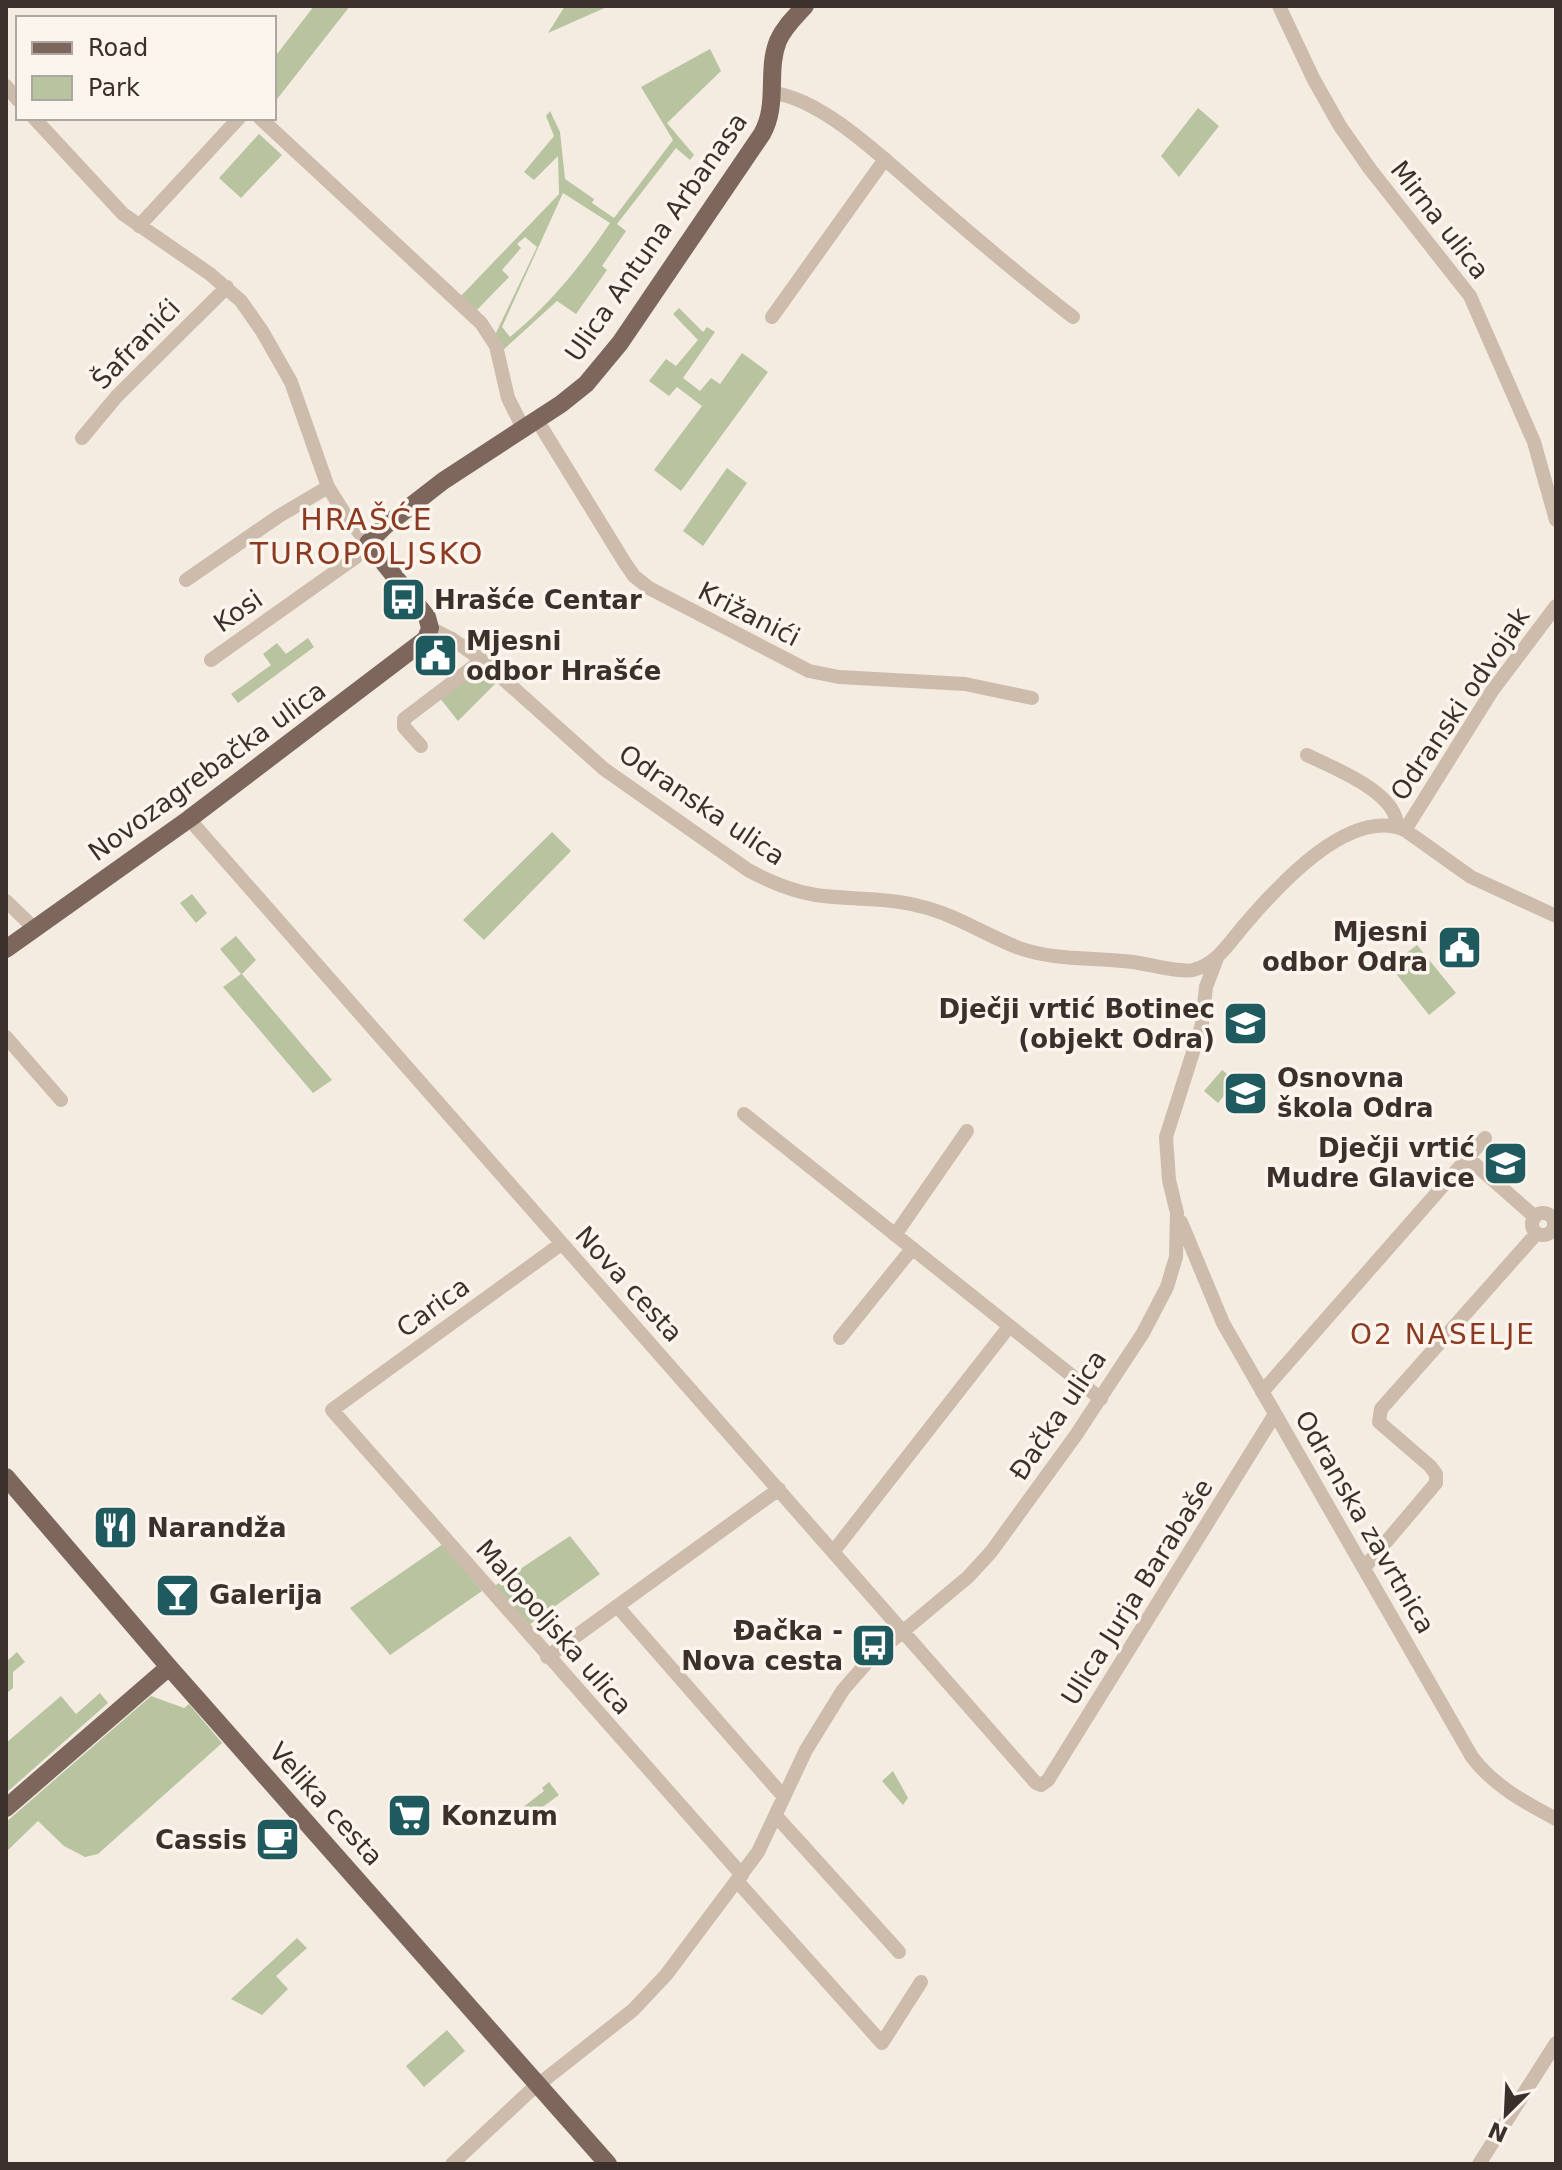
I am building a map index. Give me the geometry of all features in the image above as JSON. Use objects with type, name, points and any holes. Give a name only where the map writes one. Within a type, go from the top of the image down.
[{"type":"main road","name":"Ulica Antuna Arbanasa","points":[[368,543],[443,481],[575,394],[620,343],[762,134],[771,114],[777,42],[786,26],[805,6]]},
{"type":"main road","points":[[368,543],[427,617],[430,628]]},
{"type":"main road","name":"Novozagrebačka ulica","points":[[6,949],[189,819],[420,645],[430,628]]},
{"type":"main road","name":"Velika cesta","points":[[6,1477],[169,1667],[608,2164]]},
{"type":"main road","points":[[6,1808],[169,1667]]},
{"type":"street","name":"Mirna ulica","points":[[1279,6],[1340,126],[1470,296],[1534,442],[1556,520]]},
{"type":"street","points":[[773,93],[787,95],[838,122],[992,250],[1014,272],[1073,317]]},
{"type":"street","points":[[36,120],[100,192],[139,226],[227,287],[259,326],[291,382],[328,487],[368,543]]},
{"type":"street","points":[[139,226],[237,120]]},
{"type":"street","points":[[262,120],[481,323],[496,346],[508,398],[530,424]]},
{"type":"street","points":[[772,317],[885,159]]},
{"type":"street","name":"Šafranići","points":[[82,438],[117,396],[227,287]]},
{"type":"street","name":"Križanići","points":[[530,424],[633,575],[657,593],[809,671],[839,677],[965,684],[1032,698]]},
{"type":"street","points":[[186,580],[279,516],[328,487]]},
{"type":"street","name":"Kosi","points":[[211,660],[356,557],[368,543]]},
{"type":"street","name":"Odranski odvojak","points":[[1401,828],[1492,691],[1556,606]]},
{"type":"street","name":"Odranska ulica","points":[[430,628],[482,660],[604,769],[736,863],[771,882],[818,895],[922,906],[1038,953],[1126,961],[1186,971]]},
{"type":"street","points":[[421,746],[404,727],[404,719],[482,660]]},
{"type":"street","points":[[1307,755],[1377,794],[1393,811],[1401,828],[1471,877],[1556,916]]},
{"type":"street","name":"Nova cesta","points":[[189,819],[1034,1781]]},
{"type":"street","points":[[1186,971],[1217,958],[1275,890],[1323,850],[1373,826],[1401,828]]},
{"type":"street","points":[[6,901],[35,929]]},
{"type":"street","name":"Đačka ulica","points":[[452,2164],[540,2085],[645,1998],[666,1975],[740,1878],[776,1816],[806,1750],[833,1703],[860,1668],[968,1577],[991,1552],[1101,1399],[1155,1312],[1174,1266],[1178,1239],[1177,1213],[1169,1180],[1166,1137],[1202,1024],[1206,987],[1217,958]]},
{"type":"street","points":[[1186,971],[1206,987]]},
{"type":"street","points":[[6,1037],[61,1100]]},
{"type":"street","points":[[744,1114],[1008,1328],[1101,1399]]},
{"type":"street","points":[[895,1235],[967,1131]]},
{"type":"street","points":[[1262,1392],[1485,1138]]},
{"type":"street","points":[[1364,1568],[1436,1483],[1436,1474],[1430,1466],[1379,1422],[1381,1409],[1547,1224],[1468,1158]]},
{"type":"street","name":"Odranska zavrtnica","points":[[1177,1213],[1223,1323],[1478,1765],[1506,1791],[1556,1819]]},
{"type":"street","name":"Carica","points":[[332,1410],[561,1244]]},
{"type":"street","points":[[840,1338],[911,1250]]},
{"type":"street","points":[[1174,1266],[1181,1259],[1196,1261]]},
{"type":"street","points":[[833,1552],[1008,1328]]},
{"type":"street","name":"Malopoljska ulica","points":[[332,1410],[740,1878]]},
{"type":"street","name":"Ulica Jurja Barabaše","points":[[1034,1781],[1041,1785],[1048,1780],[1275,1414]]},
{"type":"street","points":[[547,1657],[779,1489]]},
{"type":"street","points":[[617,1606],[784,1797]]},
{"type":"street","points":[[776,1816],[899,1952]]},
{"type":"street","points":[[740,1878],[882,2043],[921,1982]]},
{"type":"street","points":[[1479,2164],[1556,2043]]},
{"type":"green space","points":[[314,6],[350,6],[276,100],[276,55]]},
{"type":"green space","points":[[565,6],[609,6],[548,33]]},
{"type":"green space","points":[[710,49],[721,71],[667,123],[694,155],[690,160],[676,148],[617,224],[626,231],[602,266],[607,270],[576,314],[557,301],[502,351],[495,335],[537,247],[525,237],[517,244],[521,248],[502,270],[509,277],[474,313],[459,298],[559,194],[558,156],[534,180],[524,172],[554,136],[546,116],[550,111],[560,132],[565,179],[594,199],[592,203],[614,218],[673,140],[641,87]],"holes":[[[563,193],[610,223],[564,284],[510,337],[502,327]]]},
{"type":"green space","points":[[1198,108],[1219,126],[1179,177],[1161,156]]},
{"type":"green space","points":[[259,134],[282,155],[241,198],[219,178]]},
{"type":"green space","points":[[679,308],[703,332],[707,327],[715,332],[683,378],[700,391],[711,378],[720,384],[742,353],[768,372],[681,491],[654,470],[702,406],[677,387],[669,396],[649,381],[666,359],[676,366],[698,340],[673,314]]},
{"type":"green space","points":[[727,468],[747,483],[703,546],[683,531]]},
{"type":"green space","points":[[308,638],[314,647],[238,703],[231,694],[271,665],[263,654],[277,643],[286,654]]},
{"type":"green space","points":[[478,669],[497,682],[458,721],[439,697]]},
{"type":"green space","points":[[552,832],[571,851],[484,940],[463,920]]},
{"type":"green space","points":[[192,894],[207,913],[196,923],[180,903]]},
{"type":"green space","points":[[236,936],[256,960],[242,974],[332,1080],[313,1093],[223,987],[241,974],[220,949]]},
{"type":"green space","points":[[1417,945],[1456,993],[1429,1015],[1390,966]]},
{"type":"green space","points":[[1222,1070],[1236,1081],[1218,1103],[1204,1091]]},
{"type":"green space","points":[[570,1536],[600,1574],[526,1627],[493,1587]]},
{"type":"green space","points":[[443,1544],[482,1591],[390,1655],[350,1608]]},
{"type":"green space","points":[[17,1652],[25,1662],[13,1672],[13,1688],[6,1694],[6,1662]]},
{"type":"green space","points":[[100,1693],[108,1703],[6,1793],[6,1743],[61,1696],[76,1714]]},
{"type":"green space","points":[[151,1696],[184,1708],[189,1704],[222,1743],[98,1854],[85,1857],[64,1846],[38,1821],[6,1852],[6,1822]]},
{"type":"green space","points":[[893,1771],[908,1798],[903,1805],[882,1781]]},
{"type":"green space","points":[[549,1782],[559,1795],[521,1823],[514,1814],[544,1791],[542,1788]]},
{"type":"green space","points":[[297,1938],[307,1948],[276,1976],[288,1989],[262,2015],[231,1999]]},
{"type":"green space","points":[[447,2030],[465,2051],[424,2087],[406,2066]]},
{"type":"place","name":"Hrašće Centar","points":[[403,600]]},
{"type":"place","name":"Mjesni odbor Hrašće","points":[[435,656]]},
{"type":"place","name":"Mjesni odbor Odra","points":[[1459,947]]},
{"type":"place","name":"Dječji vrtić Botinec (objekt Odra)","points":[[1246,1024]]},
{"type":"place","name":"Osnovna škola Odra","points":[[1246,1093]]},
{"type":"place","name":"Dječji vrtić Mudre Glavice","points":[[1506,1163]]},
{"type":"place","name":"Narandža","points":[[116,1528]]},
{"type":"place","name":"Galerija","points":[[178,1595]]},
{"type":"place","name":"Đačka - Nova cesta","points":[[874,1646]]},
{"type":"place","name":"Konzum","points":[[410,1816]]},
{"type":"place","name":"Cassis","points":[[278,1840]]},
{"type":"district","name":"HRAŠĆE TUROPOLJSKO","points":[[367,536]]},
{"type":"district","name":"O2 NASELJE","points":[[1443,1334]]}]
